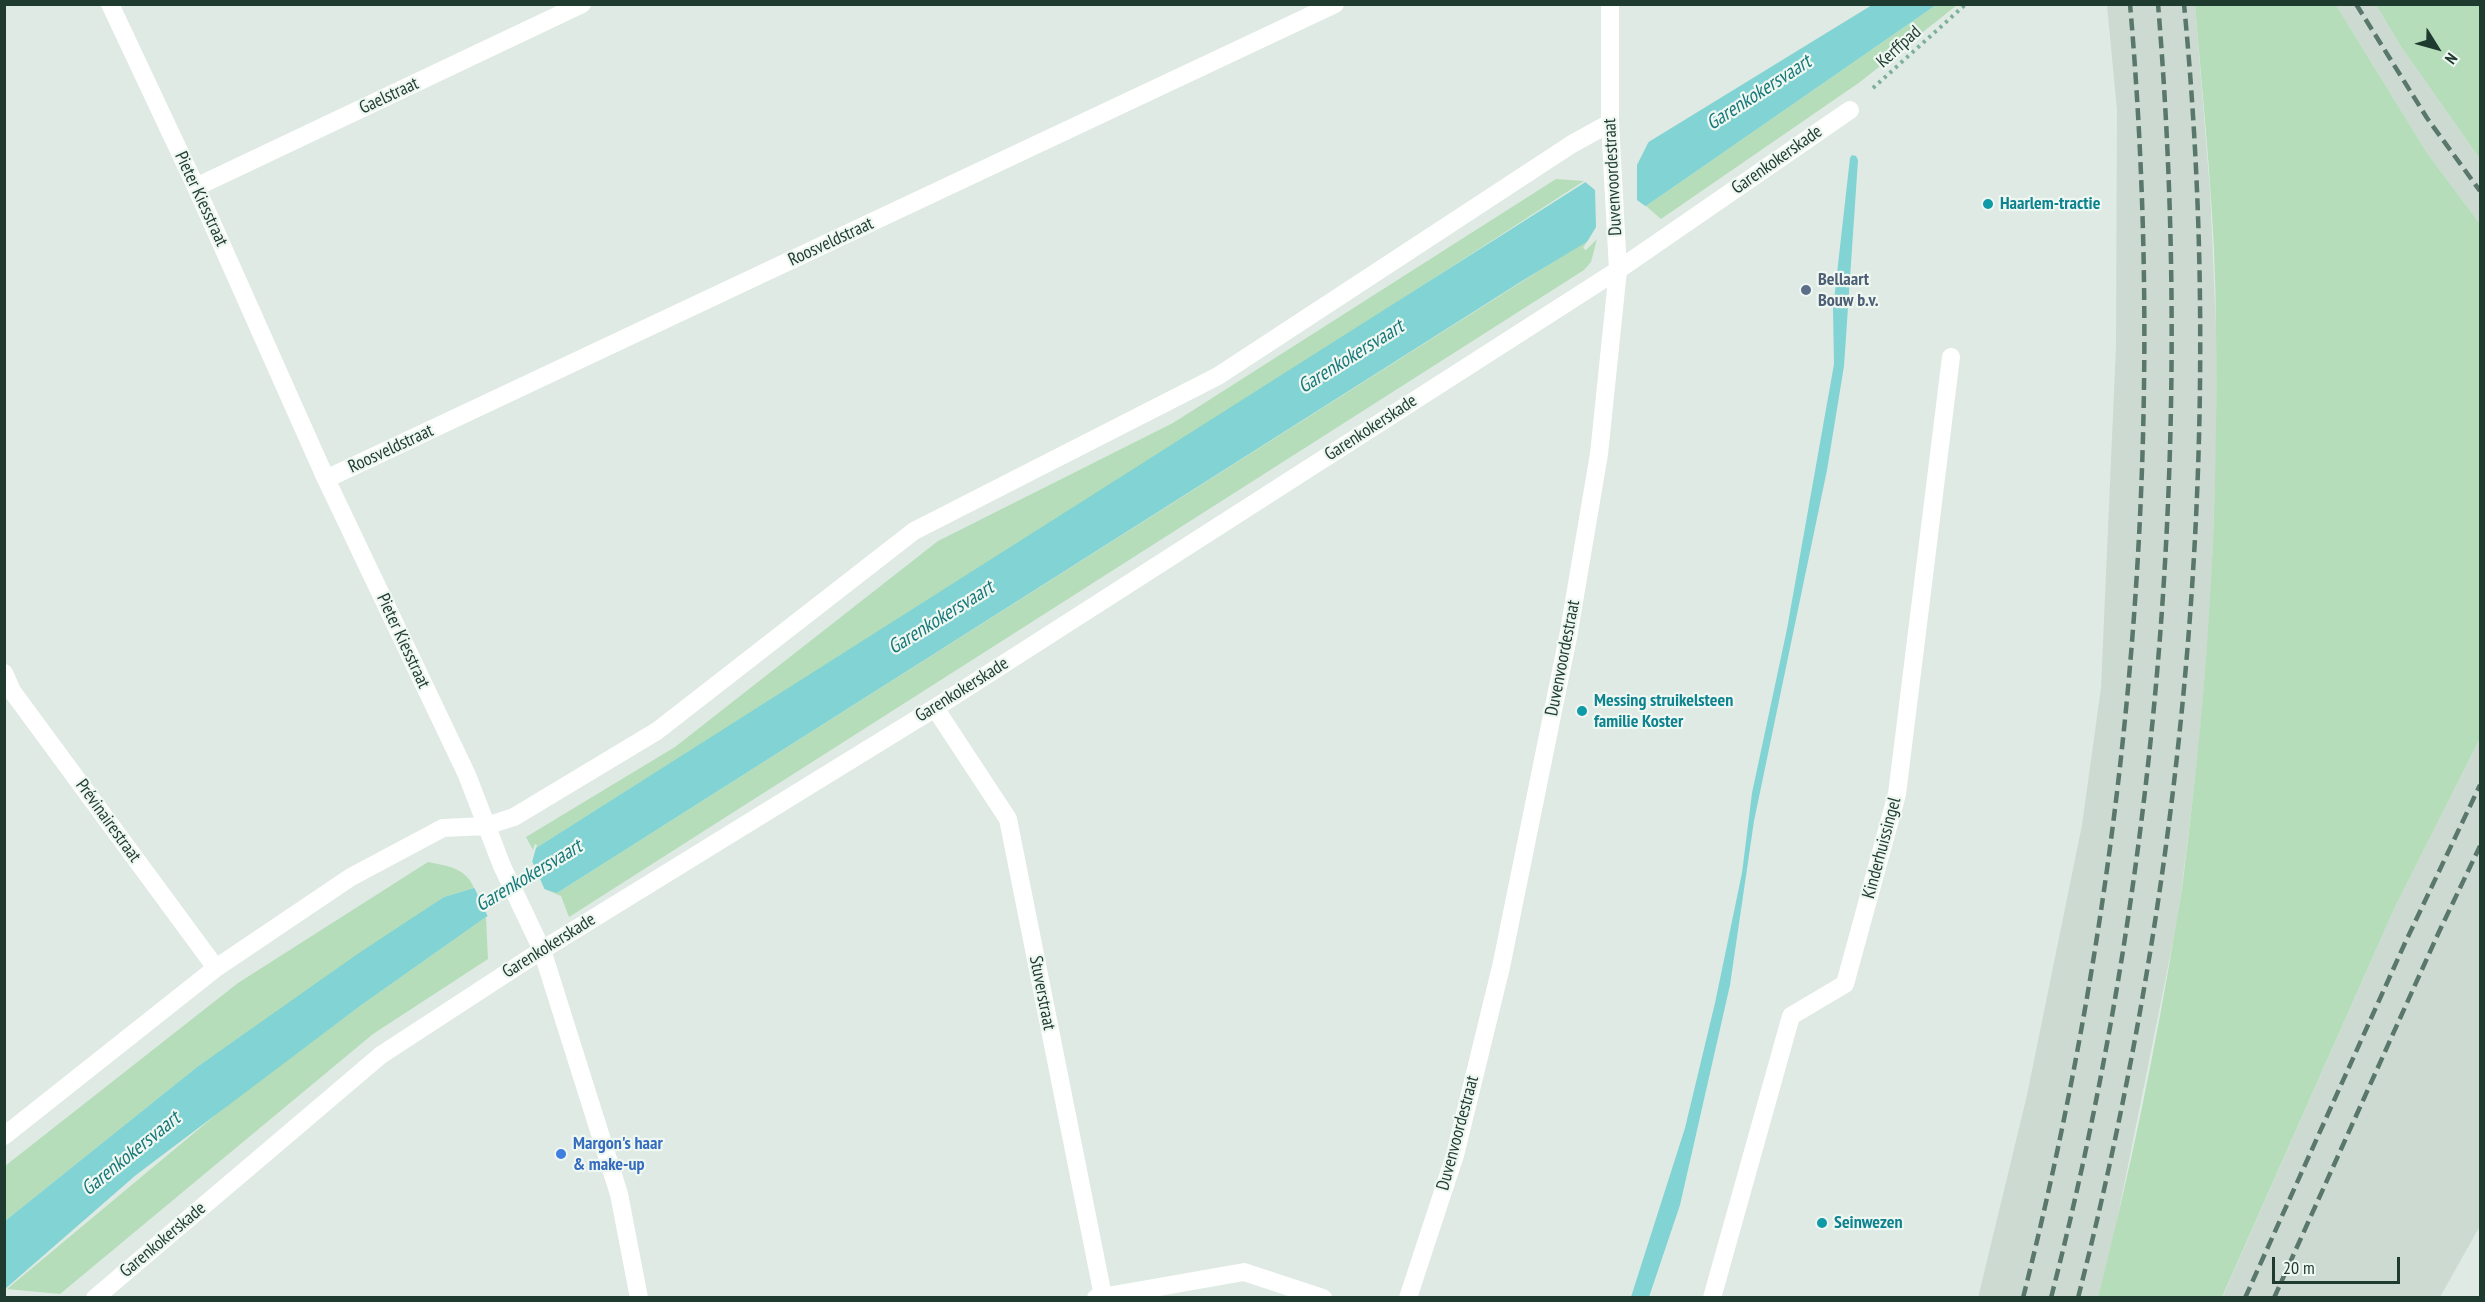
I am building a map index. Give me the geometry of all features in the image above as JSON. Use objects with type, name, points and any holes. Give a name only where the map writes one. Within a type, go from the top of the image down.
[{"type":"street","name":"Pieter Kiesstraat","points":[[110,4],[196,187],[326,479],[467,775],[502,866],[542,950],[619,1194],[639,1298]]},
{"type":"street","name":"Gaelstraat","points":[[196,187],[582,4]]},
{"type":"street","name":"Roosveldstraat","points":[[326,479],[1335,4]]},
{"type":"street","name":"Duvenvoordestraat","points":[[1408,1298],[1455,1155],[1503,955],[1568,637],[1597,466],[1617,270],[1610,123],[1610,4]]},
{"type":"street","name":"Garenkokerskade","points":[[95,1298],[381,1055],[542,950],[935,708],[1617,270],[1850,110]]},
{"type":"street","points":[[4,1136],[216,968],[351,877],[443,828],[486,826],[514,817],[657,731],[914,531],[1218,376],[1572,144],[1610,123]]},
{"type":"street","name":"Kinderhuissingel","points":[[1712,1298],[1791,1017],[1845,984],[1897,794],[1951,357]]},
{"type":"street","name":"Prévinairestraat","points":[[4,673],[12,692],[216,968]]},
{"type":"street","name":"Stuverstraat","points":[[935,708],[1008,819],[1100,1297]]},
{"type":"street","points":[[1100,1297],[1244,1272],[1323,1298]]},
{"type":"path","name":"Kerffpad","points":[[1850,110],[1966,4]]},
{"type":"shaded area","points":[[2107,5],[2195,5],[2210,191],[2216,328],[2216,457],[2210,614],[2199,747],[2178,917],[2114,1235],[2098,1297],[1978,1298],[2027,1095],[2082,825],[2101,688],[2116,347],[2117,110]]},
{"type":"shaded area","points":[[2336,5],[2376,5],[2402,48],[2480,159],[2480,224],[2427,153]]},
{"type":"shaded area","points":[[2480,738],[2480,1226],[2440,1297],[2222,1298],[2394,909]]},
{"type":"green space","points":[[1936,5],[1957,5],[1860,82],[1661,219],[1646,206]]},
{"type":"green space","points":[[2195,5],[2336,5],[2427,153],[2480,224],[2480,738],[2394,909],[2222,1297],[2098,1297],[2142,1109],[2179,907],[2197,761],[2208,638],[2216,454],[2215,290],[2209,168]]},
{"type":"green space","points":[[2376,5],[2480,5],[2480,159],[2402,48]]},
{"type":"green space","points":[[1556,179],[1584,181],[1320,352],[536,848],[535,844],[533,850],[526,837],[675,747],[938,541],[1173,423]]},
{"type":"green space","points":[[1597,239],[1591,262],[1584,270],[569,917],[561,896],[544,889],[557,893],[1583,243],[1587,242],[1583,248],[1586,250]]},
{"type":"green space","points":[[428,862],[461,872],[471,881],[474,888],[444,897],[197,1067],[5,1221],[5,1166],[238,983]]},
{"type":"green space","points":[[486,917],[488,959],[373,1034],[60,1294],[7,1289],[230,1103],[360,1006]]},
{"type":"water","name":"Garenkokersvaart","points":[[1872,5],[1936,5],[1646,206],[1522,281],[557,893],[544,889],[486,917],[360,1006],[136,1175],[5,1289],[5,1221],[197,1067],[359,953],[444,897],[474,888],[532,862],[536,848],[1647,143]]},
{"type":"water","points":[[1852,155],[1858,160],[1844,366],[1827,470],[1754,821],[1730,985],[1680,1205],[1649,1297],[1631,1297],[1685,1128],[1715,1003],[1742,873],[1752,793],[1787,629],[1834,364],[1833,309]]},
{"type":"pier","points":[[1646,140],[1649,141],[1637,165],[1637,200],[1648,208],[1584,247],[1596,227],[1595,190],[1584,181]]},
{"type":"pier","points":[[536,845],[532,861],[545,890],[558,896],[544,892],[489,919],[473,885],[529,860]]},
{"type":"railway","points":[[2023,1298],[2060,1139],[2090,979],[2114,817],[2131,656],[2141,493],[2144,330],[2141,167],[2130,4]]},
{"type":"railway","points":[[2051,1298],[2088,1139],[2118,979],[2142,818],[2158,656],[2168,493],[2172,330],[2168,167],[2158,4]]},
{"type":"railway","points":[[2078,1298],[2115,1140],[2146,979],[2170,818],[2187,656],[2197,493],[2200,329],[2196,166],[2184,4]]},
{"type":"railway","points":[[2356,4],[2427,118],[2480,191]]},
{"type":"railway","points":[[2245,1298],[2405,943],[2480,785]]},
{"type":"railway","points":[[2274,1298],[2480,846]]},
{"type":"place","name":"Haarlem-tractie","points":[[1988,204]]},
{"type":"place","name":"Bellaart Bouw b.v.","points":[[1806,290]]},
{"type":"place","name":"Messing struikelsteen familie Koster","points":[[1582,711]]},
{"type":"place","name":"Margon's haar & make-up","points":[[561,1154]]},
{"type":"place","name":"Seinwezen","points":[[1822,1223]]}]
